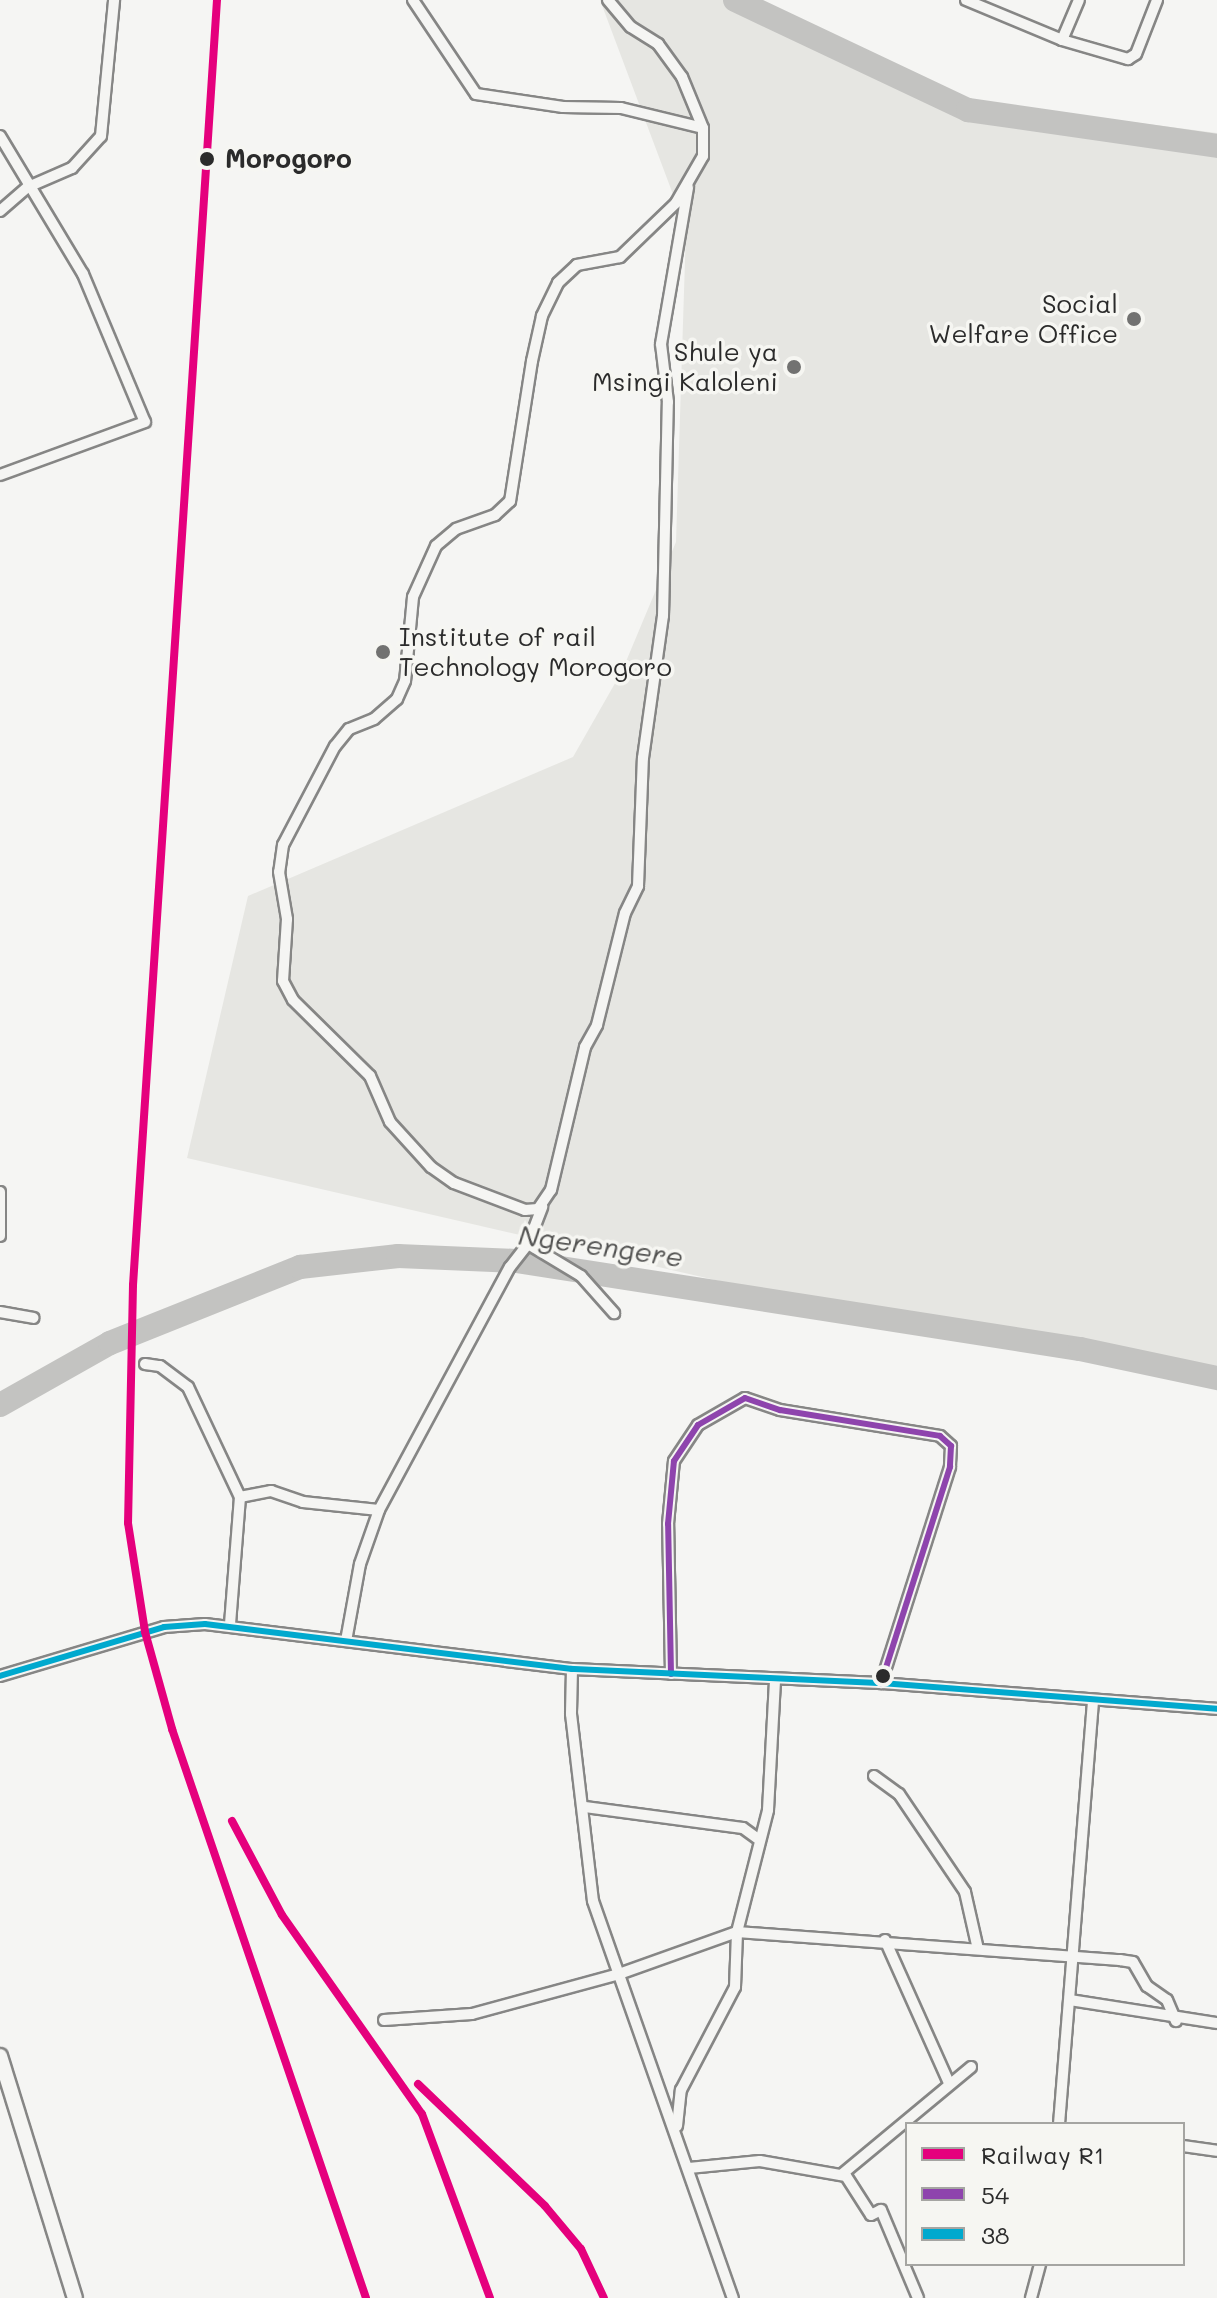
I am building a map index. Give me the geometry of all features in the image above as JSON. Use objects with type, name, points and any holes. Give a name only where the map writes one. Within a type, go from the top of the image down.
[{"type":"main road","points":[[0,2056],[75,2298]]},
{"type":"street","points":[[0,222],[3,210],[28,187],[72,168],[101,136],[114,0]]},
{"type":"street","points":[[413,0],[476,94],[563,107],[621,108],[703,128]]},
{"type":"street","points":[[346,1641],[360,1564],[379,1510],[510,1267],[528,1244],[551,1190],[587,1037],[597,1025],[625,913],[638,886],[643,758],[663,616],[668,402],[661,344],[688,187],[703,156],[703,128],[682,77],[658,44],[631,27],[608,0]]},
{"type":"street","points":[[966,0],[1062,40],[1131,59],[1157,0]]},
{"type":"street","points":[[1062,40],[1079,0]]},
{"type":"street","points":[[0,136],[90,289],[145,422],[0,475]]},
{"type":"street","points":[[542,1207],[522,1209],[454,1183],[431,1167],[390,1122],[370,1076],[293,1000],[283,981],[287,919],[279,872],[283,845],[335,746],[349,729],[374,719],[397,699],[405,681],[413,597],[436,546],[456,529],[495,515],[510,501],[532,361],[542,316],[558,283],[577,265],[620,257],[688,187]]},
{"type":"street","points":[[0,1192],[0,1236]]},
{"type":"street","points":[[528,1244],[581,1276],[614,1313]]},
{"type":"street","points":[[0,1312],[33,1318]]},
{"type":"street","points":[[145,1364],[160,1366],[188,1387],[240,1497],[230,1625]]},
{"type":"street","points":[[671,1674],[668,1524],[674,1461],[698,1425],[745,1398],[780,1410],[940,1436],[951,1446],[945,1484],[881,1683]]},
{"type":"street","points":[[240,1497],[271,1491],[303,1502],[379,1510]]},
{"type":"street","points":[[0,1676],[164,1627],[230,1625],[572,1669],[881,1683],[1217,1709]]},
{"type":"street","points":[[572,1669],[571,1714],[585,1807],[593,1901],[677,2128],[733,2298]]},
{"type":"street","points":[[677,2128],[681,2090],[734,1990],[737,1932],[757,1838],[766,1831],[775,1679]]},
{"type":"street","points":[[1059,2122],[1075,1955],[1093,1700]]},
{"type":"street","points":[[874,1776],[899,1794],[965,1892],[978,1949]]},
{"type":"street","points":[[585,1807],[743,1828],[757,1838]]},
{"type":"street","points":[[384,2020],[472,2014],[619,1974],[737,1932],[885,1940],[1133,1962],[1147,1986],[1167,2000],[1176,2021]]},
{"type":"street","points":[[885,1940],[949,2083]]},
{"type":"street","points":[[1070,2000],[1176,2021],[1217,2023]]},
{"type":"street","points":[[841,2175],[971,2067]]},
{"type":"street","points":[[1185,2146],[1217,2151]]},
{"type":"street","points":[[689,2168],[760,2161],[841,2175],[857,2189],[871,2215],[881,2210],[918,2298]]},
{"type":"street","points":[[1031,2298],[1039,2266]]},
{"type":"shaded area","points":[[600,0],[761,0],[977,102],[1217,133],[1217,1389],[875,1317],[187,1158],[248,896],[573,757],[622,671],[676,542],[686,229]]},
{"type":"waterway","points":[[735,0],[968,110],[1217,146]]},
{"type":"waterway","name":"Ngerengere","points":[[0,1405],[110,1343],[300,1267],[398,1256],[516,1261],[1080,1349],[1217,1378]]},
{"type":"rail line","name":"R1","points":[[217,0],[133,1285],[128,1523],[145,1632],[172,1729],[366,2298]]},
{"type":"rail line","name":"R1","points":[[232,1821],[282,1915],[422,2114],[490,2298]]},
{"type":"rail line","name":"R1","points":[[418,2084],[545,2206],[581,2249],[604,2298]]},
{"type":"transit line","name":"54","points":[[671,1674],[668,1524],[674,1461],[698,1425],[745,1398],[780,1410],[940,1436],[951,1446],[950,1467],[881,1683]]},
{"type":"transit line","name":"38","points":[[0,1676],[164,1627],[205,1624],[572,1669],[881,1683],[1217,1709]]},
{"type":"place","name":"Morogoro","points":[[207,159]]},
{"type":"place","name":"Social Welfare Office","points":[[1134,319]]},
{"type":"place","name":"Shule ya Msingi Kaloleni","points":[[794,367]]},
{"type":"place","name":"Institute of rail Technology Morogoro","points":[[383,652]]}]
